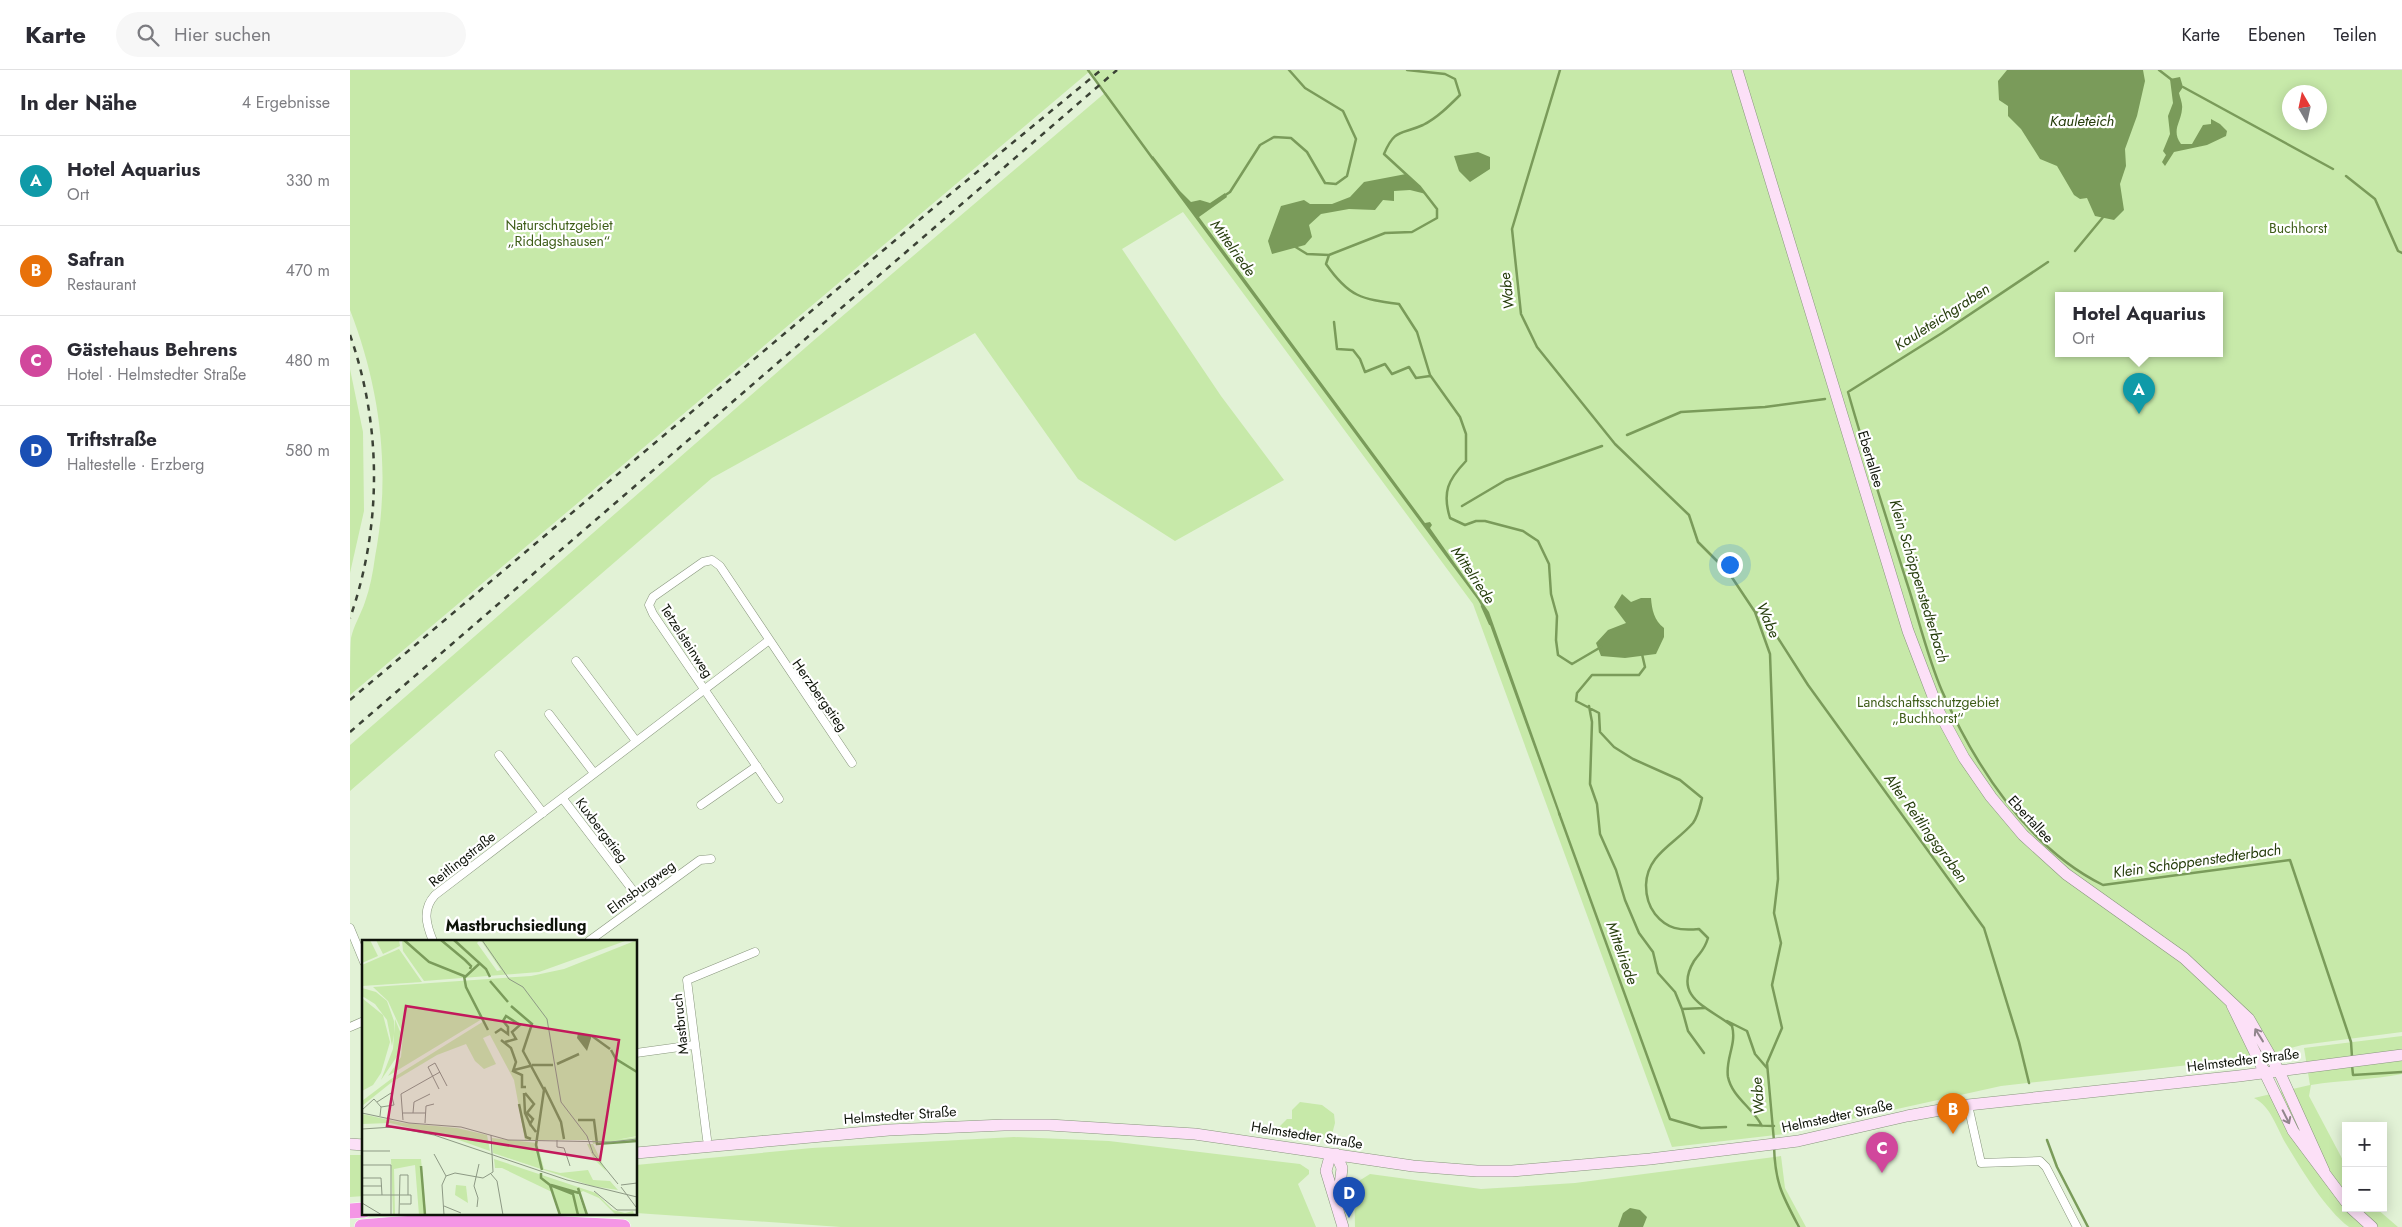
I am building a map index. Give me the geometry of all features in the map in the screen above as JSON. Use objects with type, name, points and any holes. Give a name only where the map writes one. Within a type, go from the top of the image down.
[{"type":"highway","points":[[454,1214],[493,1222]]},
{"type":"highway","points":[[362,1227],[407,1222],[493,1222],[623,1227]]},
{"type":"street","name":"Ebertallee","points":[[1736,70],[1908,631],[1928,687],[1951,736],[1991,798],[2040,852],[2066,874],[2184,958],[2217,986],[2231,1004],[2249,1019],[2279,1072],[2324,1171]]},
{"type":"street","name":"Tetzelsteinweg","points":[[704,689],[653,614],[649,604],[654,597],[703,562],[712,560],[720,566],[768,641]]},
{"type":"street","name":"Reitlingstraße","points":[[433,940],[426,916],[430,900],[768,641]]},
{"type":"street","name":"Herzbergstieg","points":[[768,641],[852,763]]},
{"type":"street","points":[[576,661],[636,742]]},
{"type":"street","points":[[704,689],[779,799]]},
{"type":"street","points":[[549,714],[594,773]]},
{"type":"street","points":[[499,755],[543,813]]},
{"type":"street","points":[[700,805],[757,766]]},
{"type":"street","name":"Kuxbergstieg","points":[[563,799],[641,901]]},
{"type":"street","name":"Elmsburgweg","points":[[590,940],[641,901],[700,860],[710,859]]},
{"type":"street","points":[[350,928],[362,957]]},
{"type":"street","name":"Mastbruch","points":[[707,1138],[694,1045],[688,980],[755,952]]},
{"type":"street","name":"Ebertallee","points":[[2231,1004],[2263,1074],[2293,1131],[2310,1157],[2324,1171]]},
{"type":"street","points":[[350,1027],[362,1022]]},
{"type":"street","points":[[638,1053],[694,1045]]},
{"type":"street","name":"Helmstedter Straße","points":[[638,1153],[889,1130],[1013,1125],[1142,1129],[1267,1143],[1413,1166],[1495,1171],[1556,1168],[1718,1152],[1798,1141],[1907,1116],[1968,1105],[2263,1074],[2402,1055]]},
{"type":"street","points":[[1968,1105],[1981,1163],[2040,1161],[2046,1167],[2077,1227]]},
{"type":"street","points":[[1336,1154],[1342,1168],[1338,1203],[1343,1227]]},
{"type":"street","points":[[2324,1171],[2342,1196]]},
{"type":"street","points":[[2355,1212],[2372,1227]]},
{"type":"green space","name":"Landschaftsschutzgebiet „Buchhorst“","points":[[350,70],[2402,70],[2402,1032],[2302,1045],[2252,1058],[2001,1086],[1784,1134],[1672,1147],[1473,604],[1183,212],[1122,249],[1221,396],[1284,480],[1175,541],[1078,479],[975,333],[712,478],[350,791],[350,745],[813,341],[1106,92],[1090,71],[350,695],[351,638],[367,597],[372,574],[380,526],[382,494],[380,432],[376,401],[361,340],[350,310]]},
{"type":"green space","points":[[350,369],[363,432],[364,511],[350,573]]},
{"type":"green space","points":[[2402,1036],[2402,1074],[2311,1085],[2309,1096],[2342,1158],[2342,1212],[2381,1212],[2398,1227],[2349,1227],[2340,1219],[2314,1188],[2265,1106],[2254,1098],[2310,1085],[2304,1048]]},
{"type":"green space","points":[[1300,1102],[1322,1105],[1334,1114],[1335,1123],[1331,1138],[1275,1131],[1287,1119],[1292,1119],[1292,1110]]},
{"type":"green space","points":[[1014,1137],[1109,1141],[1300,1164],[1309,1170],[1309,1174],[1298,1184],[1316,1227],[841,1227],[638,1213],[638,1165],[812,1148]]},
{"type":"green space","points":[[350,1155],[362,1155],[362,1196],[350,1197]]},
{"type":"green space","points":[[1781,1156],[1785,1188],[1806,1227],[1355,1227],[1354,1184],[1370,1174],[1481,1189],[1575,1183]]},
{"type":"water","name":"Kauleteich","points":[[2007,70],[2143,70],[2145,81],[2137,116],[2125,149],[2126,166],[2120,184],[2124,210],[2114,220],[2095,216],[2087,198],[2080,199],[2074,195],[2057,166],[2040,159],[2021,129],[2008,116],[2008,106],[1999,100],[1998,81]]},
{"type":"water","points":[[2180,77],[2183,87],[2179,93],[2182,107],[2177,135],[2181,144],[2192,144],[2203,125],[2211,124],[2211,119],[2227,131],[2226,136],[2207,145],[2174,152],[2165,166],[2162,162],[2166,155],[2163,151],[2170,134],[2168,116],[2173,103],[2170,79]]},
{"type":"water","points":[[1478,152],[1490,157],[1490,169],[1470,182],[1459,171],[1454,156]]},
{"type":"water","points":[[1153,156],[1191,202],[1200,200],[1210,203],[1225,193],[1227,197],[1199,217],[1425,523],[1430,522],[1432,525],[1430,528],[1489,612],[1561,815],[1559,816],[1486,614],[1478,600],[1151,158]]},
{"type":"water","points":[[1406,174],[1426,194],[1410,190],[1394,191],[1394,201],[1383,200],[1375,210],[1349,209],[1321,214],[1309,225],[1312,237],[1305,245],[1272,254],[1268,241],[1281,206],[1304,200],[1310,204],[1332,204],[1350,197],[1364,182]]},
{"type":"water","points":[[1622,594],[1631,602],[1641,598],[1651,598],[1654,614],[1664,628],[1664,637],[1656,654],[1625,658],[1601,656],[1596,643],[1608,630],[1626,623],[1614,607]]},
{"type":"water","points":[[1630,1208],[1640,1210],[1647,1217],[1643,1227],[1618,1227],[1623,1213]]},
{"type":"waterway","name":"Mittelriede","points":[[1088,70],[1153,159]]},
{"type":"waterway","points":[[1224,196],[1230,192],[1260,145],[1274,137],[1291,138],[1307,152],[1325,183],[1336,184],[1347,176],[1356,139],[1343,111],[1305,88],[1289,70]]},
{"type":"waterway","points":[[1294,246],[1307,254],[1329,255],[1385,233],[1412,232],[1437,218],[1437,209],[1420,187],[1384,154],[1395,136],[1428,122],[1443,112],[1460,95],[1455,79],[1445,74],[1407,70]]},
{"type":"waterway","name":"Wabe","points":[[1560,70],[1512,229],[1521,314],[1537,347],[1615,444],[1689,515],[1698,542],[1729,573],[1755,612],[1770,654],[1778,879],[1774,913],[1781,943],[1772,985],[1782,1028],[1767,1063],[1774,1141]]},
{"type":"waterway","name":"Kauleteichgraben","points":[[2159,70],[2172,80]]},
{"type":"waterway","name":"Kauleteichgraben","points":[[2183,87],[2333,169]]},
{"type":"waterway","name":"Kauleteichgraben","points":[[2346,176],[2375,199],[2398,251],[2402,253]]},
{"type":"waterway","name":"Kauleteichgraben","points":[[2075,251],[2104,216]]},
{"type":"waterway","points":[[1329,255],[1326,264],[1349,290],[1365,298],[1399,304],[1417,332],[1430,375],[1460,417],[1466,434],[1466,461],[1455,474],[1448,487],[1447,501],[1450,518],[1465,525],[1476,521],[1485,521],[1523,531],[1538,541],[1549,564],[1551,594],[1557,616],[1556,640],[1558,655],[1572,664],[1601,647]]},
{"type":"waterway","name":"Klein Schöppenstedterbach","points":[[2048,262],[1942,333],[1848,392],[1937,678],[1955,719],[1971,748],[2007,802],[2051,850],[2076,869],[2103,885],[2290,860],[2351,1042],[2352,1057]]},
{"type":"waterway","points":[[1334,322],[1337,349],[1353,350],[1360,359],[1365,372],[1385,364],[1392,374],[1409,367],[1416,378],[1430,376]]},
{"type":"waterway","name":"Kauleteichgraben","points":[[1627,435],[1681,412],[1765,407],[1825,399]]},
{"type":"waterway","name":"Kauleteichgraben","points":[[1462,506],[1506,480],[1602,446]]},
{"type":"waterway","name":"Mittelriede","points":[[1482,606],[1490,624]]},
{"type":"waterway","name":"Alter Reitlingsgraben","points":[[1755,612],[1764,616],[1808,685],[1984,928],[2019,1042],[2029,1083]]},
{"type":"waterway","points":[[1642,654],[1645,667],[1639,675],[1592,675],[1577,693],[1576,701],[1599,713],[1600,732],[1614,747],[1633,759],[1680,780],[1702,798],[1698,814],[1693,823],[1663,850],[1651,865],[1646,885],[1647,897],[1653,911],[1664,923],[1674,928],[1686,930],[1699,929],[1708,938],[1688,974],[1688,984],[1696,1001],[1732,1026],[1733,1039],[1728,1064],[1730,1084],[1738,1097],[1762,1126]]},
{"type":"waterway","points":[[1589,706],[1592,722],[1590,784],[1597,804],[1600,834],[1616,870],[1625,900],[1639,933],[1653,952],[1658,973],[1675,992],[1682,1009],[1705,1008]]},
{"type":"waterway","name":"Mittelriede","points":[[1559,813],[1670,1119],[1701,1128],[1726,1127]]},
{"type":"waterway","points":[[1682,1009],[1688,1031],[1704,1053]]},
{"type":"waterway","points":[[1727,1021],[1747,1031],[1755,1054],[1767,1068]]},
{"type":"waterway","name":"Klein Schöppenstedterbach","points":[[2352,1065],[2353,1075],[2402,1072]]},
{"type":"waterway","name":"Mittelriede","points":[[1748,1125],[1774,1126]]},
{"type":"waterway","name":"Alter Reitlingsgraben","points":[[2047,1140],[2057,1167],[2088,1227]]},
{"type":"waterway","name":"Wabe","points":[[1774,1146],[1780,1188],[1799,1227]]},
{"type":"railway","points":[[350,700],[937,205],[1101,70]]},
{"type":"railway","points":[[350,732],[1117,70]]},
{"type":"railway","points":[[350,335],[368,405],[374,477],[368,548],[350,618]]},
{"type":"place","name":"Hotel Aquarius","points":[[2139,414]]},
{"type":"place","name":"Safran","points":[[1953,1134]]},
{"type":"place","name":"Gästehaus Behrens","points":[[1882,1173]]},
{"type":"place","name":"Triftstraße","points":[[1349,1218]]},
{"type":"district","name":"Mastbruchsiedlung","points":[[516,925]]},
{"type":"park label","name":"Buchhorst","points":[[2298,228]]},
{"type":"park label","name":"Naturschutzgebiet „Riddagshausen“","points":[[559,234]]}]
